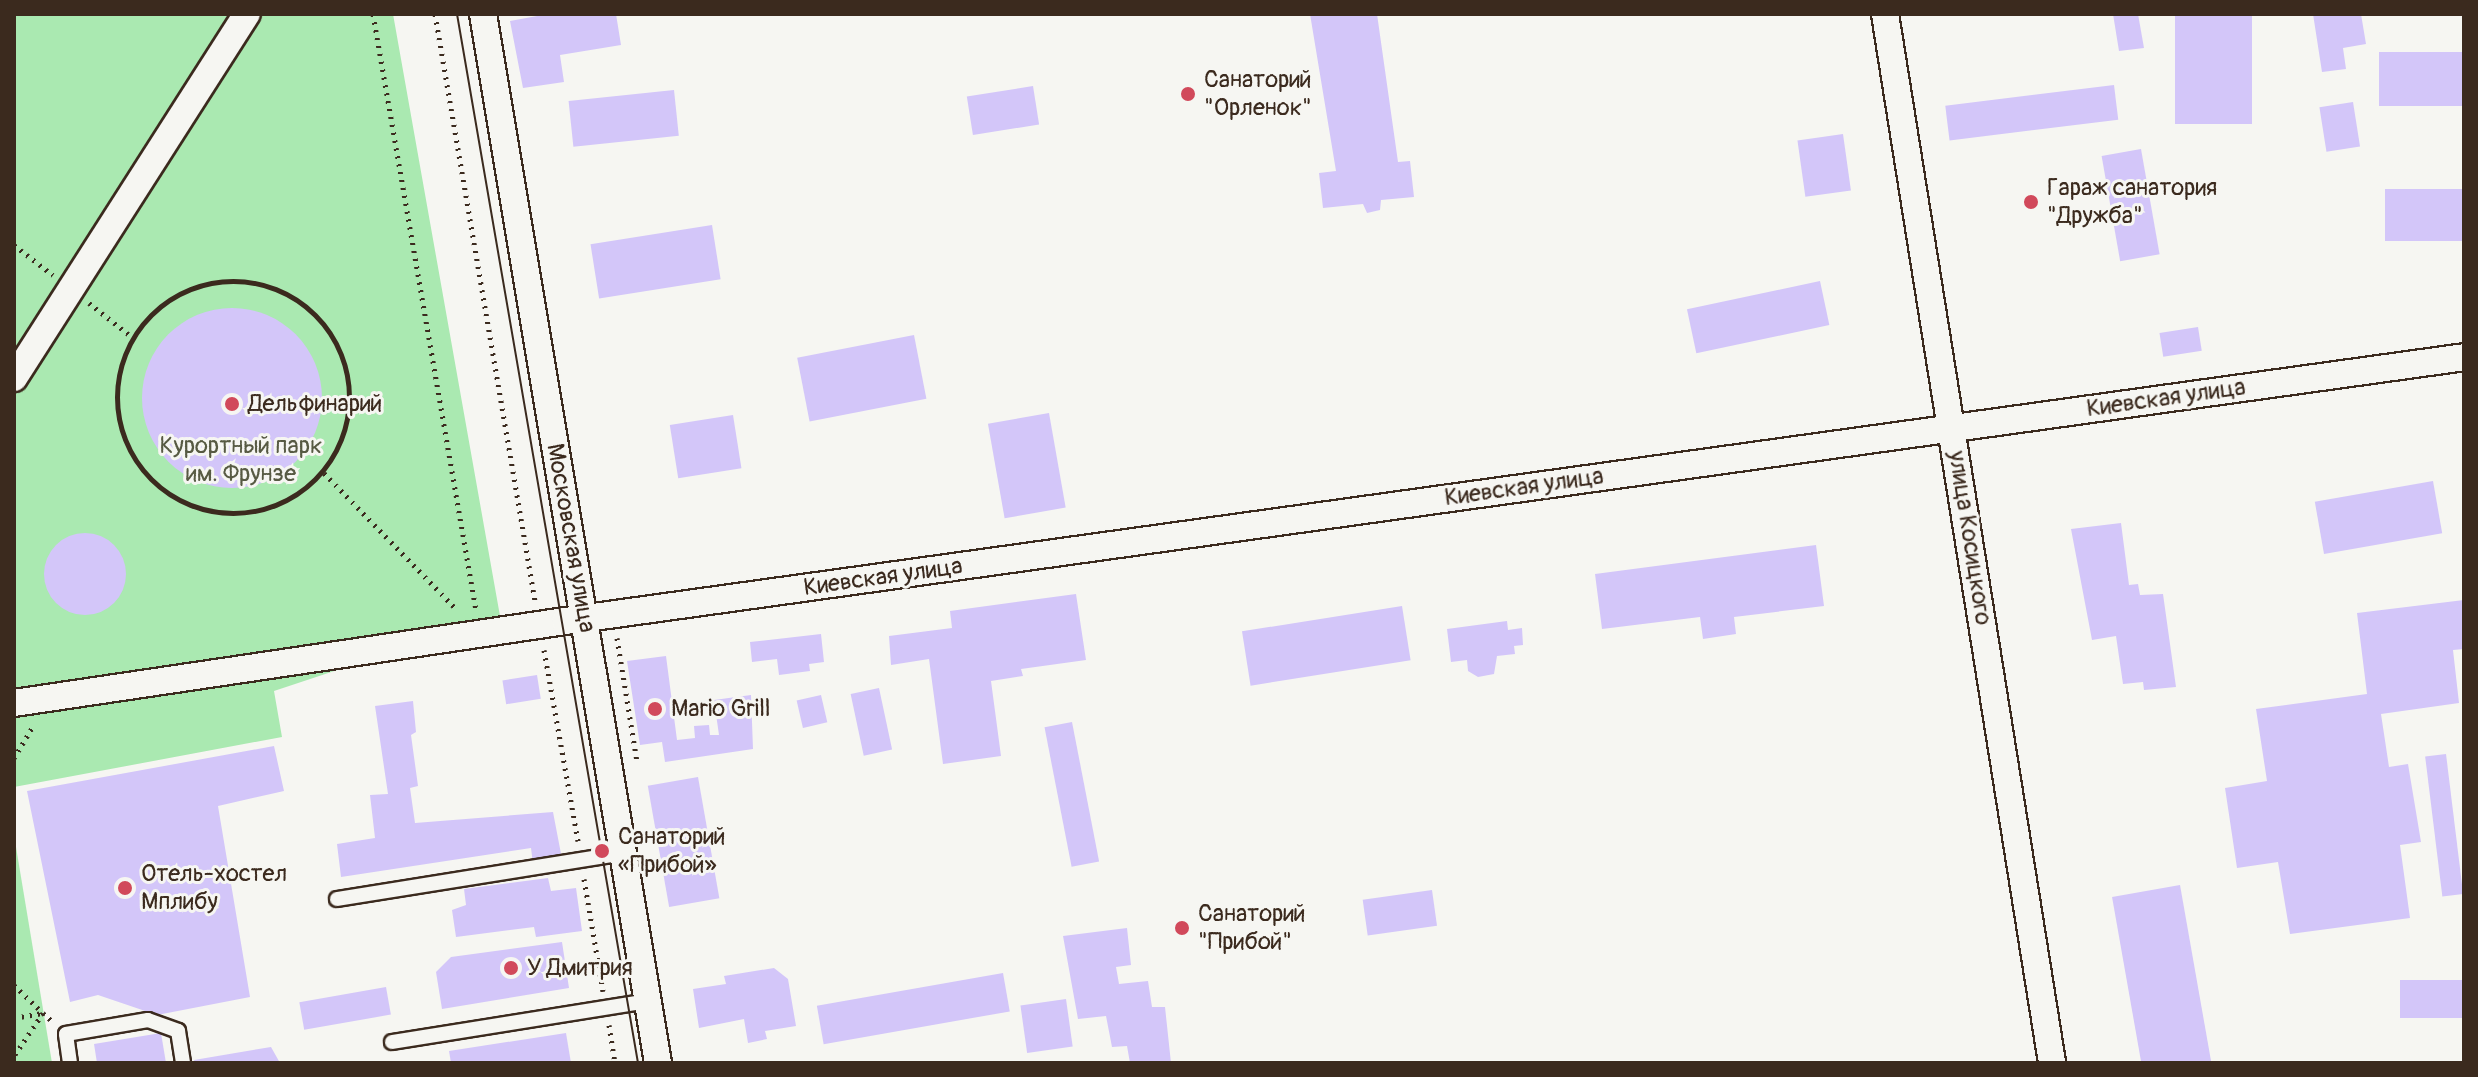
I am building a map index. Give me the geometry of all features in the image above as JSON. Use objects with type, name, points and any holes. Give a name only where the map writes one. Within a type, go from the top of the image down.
[{"type":"street","points":[[14,378],[247,14]]},
{"type":"street","name":"Московская улица","points":[[483,14],[658,1063]]},
{"type":"street","name":"улица Косицкого","points":[[1885,14],[2052,1063]]},
{"type":"street","name":"Киевская улица","points":[[14,703],[585,618],[2464,357]]},
{"type":"lane","points":[[337,899],[623,853]]},
{"type":"lane","points":[[392,1042],[647,1001]]},
{"type":"lane","points":[[70,1063],[66,1034],[148,1020],[178,1031],[183,1063]]},
{"type":"path","points":[[373,14],[480,634]]},
{"type":"path","points":[[435,14],[615,1063]]},
{"type":"path","points":[[14,245],[132,337]]},
{"type":"path","points":[[220,281],[261,284],[290,295],[317,317],[336,343],[348,381],[347,415],[324,473],[300,494],[264,510],[222,514],[184,503],[152,481],[116,419],[116,374],[132,337],[160,307],[186,291],[220,281]]},
{"type":"path","points":[[324,473],[480,634]]},
{"type":"path","points":[[14,985],[66,1034]]},
{"type":"path","points":[[14,1018],[43,1013]]},
{"type":"path","points":[[14,1056],[43,1013]]},
{"type":"green space","name":"Курортный парк им. Фрунзе","points":[[14,14],[393,14],[500,616],[274,691],[282,737],[14,787]]},
{"type":"green space","points":[[14,835],[52,1063],[14,1063]]},
{"type":"building","points":[[548,14],[616,14],[621,45],[560,55],[564,82],[523,88],[510,21]]},
{"type":"building","points":[[1310,14],[1377,14],[1398,162],[1410,161],[1414,197],[1381,200],[1380,210],[1367,213],[1363,204],[1323,208],[1319,173],[1336,171]]},
{"type":"building","points":[[2113,14],[2138,14],[2144,48],[2119,51]]},
{"type":"building","points":[[2175,14],[2252,14],[2252,124],[2175,124]]},
{"type":"building","points":[[2313,14],[2361,14],[2366,44],[2343,48],[2346,69],[2322,72]]},
{"type":"building","points":[[2379,52],[2464,52],[2464,106],[2379,106]]},
{"type":"building","points":[[2114,85],[2118,120],[1950,140],[1945,106]]},
{"type":"building","points":[[1033,86],[1039,125],[973,135],[967,96]]},
{"type":"building","points":[[674,90],[679,136],[573,147],[569,101]]},
{"type":"building","points":[[2353,102],[2360,146],[2326,152],[2319,107]]},
{"type":"building","points":[[1843,134],[1851,190],[1805,197],[1797,140]]},
{"type":"building","points":[[2141,149],[2160,254],[2120,261],[2102,156]]},
{"type":"building","points":[[2385,189],[2464,189],[2464,241],[2385,241]]},
{"type":"building","points":[[712,225],[721,279],[599,299],[591,244]]},
{"type":"building","points":[[1820,281],[1829,325],[1696,353],[1687,309]]},
{"type":"building","name":"Дельфинарий","points":[[232,308],[266,315],[296,334],[315,364],[322,398],[315,432],[296,462],[266,481],[232,488],[198,481],[168,462],[149,432],[142,398],[149,364],[168,334],[198,315]]},
{"type":"building","points":[[2198,327],[2202,351],[2163,357],[2159,333]]},
{"type":"building","points":[[914,335],[926,399],[810,422],[797,358]]},
{"type":"building","points":[[1049,413],[1066,508],[1005,518],[988,424]]},
{"type":"building","points":[[733,415],[741,468],[678,478],[670,425]]},
{"type":"building","points":[[2433,481],[2442,533],[2324,554],[2315,502]]},
{"type":"building","points":[[2121,523],[2129,585],[2138,584],[2140,595],[2163,594],[2176,687],[2144,690],[2143,682],[2123,684],[2116,636],[2092,640],[2071,529]]},
{"type":"building","points":[[85,533],[101,536],[114,545],[123,558],[126,574],[123,590],[114,603],[101,612],[85,615],[69,612],[56,603],[47,590],[44,574],[47,558],[56,545],[69,536]]},
{"type":"building","points":[[1816,545],[1824,606],[1734,617],[1736,634],[1703,639],[1700,617],[1602,629],[1595,574]]},
{"type":"building","points":[[1076,594],[1086,660],[1021,669],[1023,676],[991,681],[1001,756],[943,764],[929,659],[891,665],[889,636],[952,628],[950,611]]},
{"type":"building","points":[[2464,600],[2464,649],[2453,650],[2459,703],[2381,714],[2389,767],[2408,764],[2421,842],[2400,845],[2410,918],[2290,934],[2278,862],[2237,868],[2225,788],[2267,781],[2256,709],[2367,694],[2357,613]]},
{"type":"building","points":[[1402,606],[1411,660],[1251,686],[1242,631]]},
{"type":"building","points":[[1507,621],[1508,630],[1522,628],[1523,645],[1514,646],[1515,654],[1497,656],[1494,674],[1478,677],[1468,671],[1467,660],[1451,662],[1447,629]]},
{"type":"building","points":[[821,634],[824,662],[809,664],[810,671],[779,675],[777,659],[752,662],[750,642]]},
{"type":"building","points":[[666,656],[677,740],[695,738],[694,726],[709,725],[710,735],[719,735],[714,700],[751,695],[753,749],[665,762],[662,742],[640,745],[627,661]]},
{"type":"building","points":[[537,675],[541,699],[506,704],[502,680]]},
{"type":"building","points":[[879,688],[892,750],[864,756],[851,694]]},
{"type":"building","points":[[821,695],[827,722],[803,728],[797,701]]},
{"type":"building","points":[[413,701],[416,732],[411,735],[418,786],[410,788],[415,823],[553,812],[562,859],[533,864],[531,848],[341,877],[337,844],[375,838],[370,795],[388,794],[375,706]]},
{"type":"building","points":[[1072,722],[1099,861],[1072,867],[1045,727]]},
{"type":"building","points":[[274,746],[284,791],[218,806],[250,997],[157,1015],[98,995],[70,1002],[27,791]]},
{"type":"building","points":[[2446,754],[2463,894],[2442,897],[2425,757]]},
{"type":"building","points":[[698,777],[719,898],[669,907],[648,786]]},
{"type":"building","points":[[548,878],[551,891],[576,888],[582,931],[536,937],[534,927],[456,937],[452,910],[466,905],[464,889]]},
{"type":"building","points":[[2180,885],[2211,1063],[2141,1063],[2112,897]]},
{"type":"building","points":[[1432,890],[1437,926],[1368,935],[1363,900]]},
{"type":"building","points":[[1127,928],[1131,965],[1116,967],[1119,984],[1148,981],[1152,1007],[1165,1007],[1171,1063],[1130,1063],[1127,1046],[1112,1047],[1106,1016],[1078,1019],[1063,936]]},
{"type":"building","points":[[562,942],[569,988],[442,1009],[436,972],[451,957]]},
{"type":"building","points":[[774,968],[788,979],[796,1026],[765,1031],[767,1039],[748,1043],[744,1019],[699,1028],[693,989],[726,984],[724,976]]},
{"type":"building","points":[[1003,973],[1010,1011],[824,1044],[817,1006]]},
{"type":"building","points":[[2400,980],[2464,980],[2464,1018],[2400,1018]]},
{"type":"building","points":[[386,987],[391,1015],[304,1030],[299,1002]]},
{"type":"building","points":[[1066,999],[1073,1047],[1027,1053],[1020,1005]]},
{"type":"building","points":[[161,1033],[166,1063],[97,1063],[94,1044]]},
{"type":"building","points":[[566,1033],[571,1063],[451,1063],[449,1051]]},
{"type":"building","points":[[271,1047],[280,1063],[195,1063],[194,1060]]},
{"type":"tram line","points":[[457,14],[638,1063]]},
{"type":"place","name":"Санаторий \"Орленок\"","points":[[1188,94]]},
{"type":"place","name":"Гараж санатория \"Дружба\"","points":[[2031,202]]},
{"type":"place","name":"Дельфинарий","points":[[232,404]]},
{"type":"place","name":"Mario Grill","points":[[655,709]]},
{"type":"place","name":"Санаторий «Прибой»","points":[[602,851]]},
{"type":"place","name":"Отель-хостел Мплибу","points":[[125,888]]},
{"type":"place","name":"Санаторий \"Прибой\"","points":[[1182,928]]},
{"type":"place","name":"У Дмитрия","points":[[511,968]]}]
